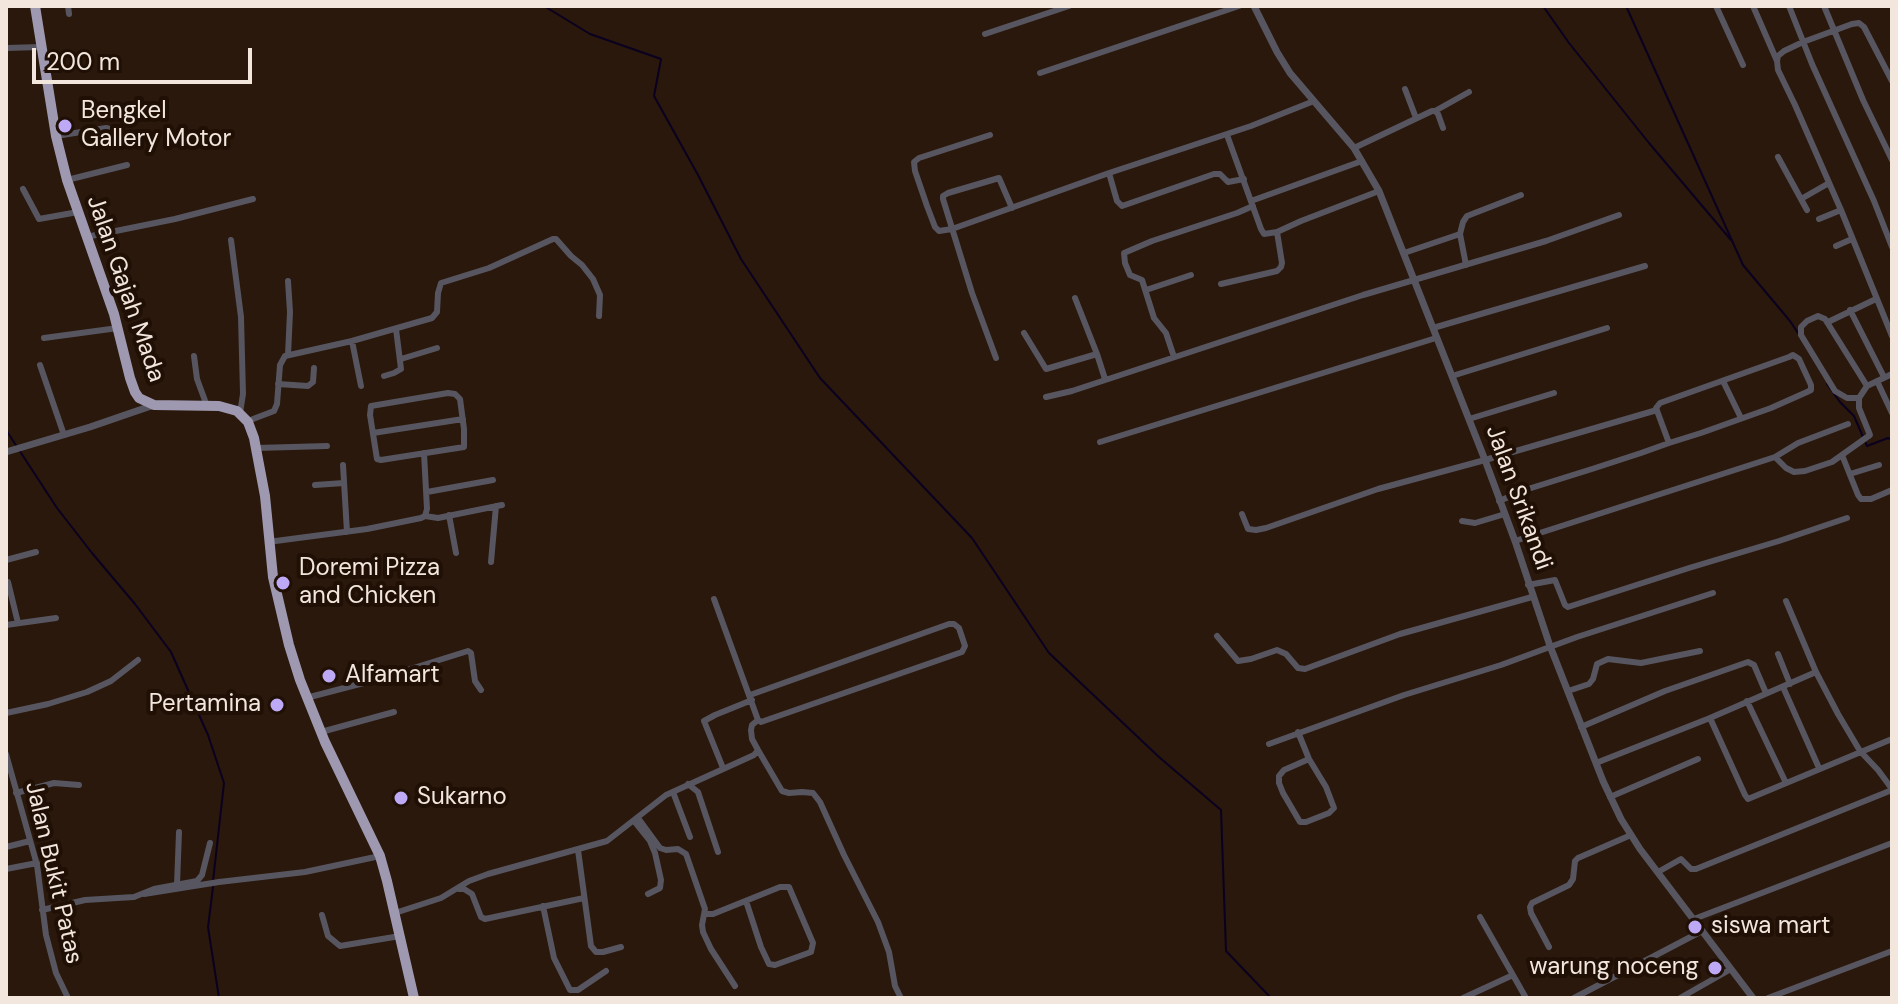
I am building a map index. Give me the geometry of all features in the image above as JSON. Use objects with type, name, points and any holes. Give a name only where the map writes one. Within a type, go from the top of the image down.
[{"type":"highway","name":"Jalan Gajah Mada","points":[[35,6],[56,136],[67,180],[118,328],[135,392],[139,398],[154,405],[207,406],[228,408],[240,413]]},
{"type":"highway","points":[[240,413],[248,422],[256,448],[278,603],[294,661],[306,698],[380,856],[414,998]]},
{"type":"street","points":[[985,34],[1069,6]]},
{"type":"street","points":[[1040,73],[1239,6]]},
{"type":"street","name":"Jalan Srikandi","points":[[1254,6],[1283,62],[1354,148],[1379,191],[1485,460],[1550,646],[1610,797],[1631,835],[1753,998]]},
{"type":"street","points":[[1716,6],[1743,65]]},
{"type":"street","points":[[1753,6],[1892,336]]},
{"type":"street","points":[[1789,6],[1892,247]]},
{"type":"street","points":[[1824,6],[1892,160]]},
{"type":"street","points":[[1777,61],[1784,51],[1803,42],[1852,24],[1861,25],[1892,81]]},
{"type":"street","points":[[6,48],[41,47]]},
{"type":"street","points":[[1405,89],[1416,118]]},
{"type":"street","points":[[1354,148],[1469,92]]},
{"type":"street","points":[[990,135],[914,162],[939,231],[1227,135],[1314,101]]},
{"type":"street","points":[[1435,111],[1443,128]]},
{"type":"street","points":[[56,136],[106,128],[113,130],[115,140]]},
{"type":"street","points":[[1227,135],[1264,234],[1277,232],[1379,191]]},
{"type":"street","points":[[1778,157],[1807,210]]},
{"type":"street","points":[[1174,357],[1166,333],[1154,318],[1141,279],[1130,275],[1124,256],[1127,250],[1220,220],[1252,204],[1362,161]]},
{"type":"street","points":[[67,180],[127,165]]},
{"type":"street","points":[[1109,173],[1117,201],[1122,206],[1214,174],[1220,174],[1228,182],[1244,179]]},
{"type":"street","points":[[996,358],[976,306],[943,196],[999,178],[1012,208]]},
{"type":"street","points":[[1801,199],[1829,183]]},
{"type":"street","points":[[23,189],[39,219],[78,212]]},
{"type":"street","points":[[1466,265],[1460,234],[1467,216],[1521,195]]},
{"type":"street","points":[[86,237],[253,199]]},
{"type":"street","points":[[1819,219],[1841,210]]},
{"type":"street","points":[[1046,397],[1414,279],[1546,241],[1619,215]]},
{"type":"street","points":[[1221,284],[1280,269],[1282,263],[1277,232]]},
{"type":"street","points":[[1404,253],[1460,234]]},
{"type":"street","points":[[248,422],[274,411],[281,361],[288,355],[432,318],[436,315],[441,283],[489,268],[553,239],[593,279],[600,295],[599,316]]},
{"type":"street","points":[[1836,246],[1852,239]]},
{"type":"street","points":[[231,240],[241,317],[243,394],[240,413]]},
{"type":"street","points":[[1433,328],[1645,266]]},
{"type":"street","points":[[1146,290],[1191,275]]},
{"type":"street","points":[[288,281],[288,355]]},
{"type":"street","points":[[1075,298],[1105,379]]},
{"type":"street","points":[[1828,322],[1876,299]]},
{"type":"street","points":[[1850,310],[1884,377]]},
{"type":"street","points":[[1859,398],[1847,398],[1835,391],[1801,335],[1801,327],[1818,316],[1828,322],[1867,386]]},
{"type":"street","points":[[44,338],[118,328]]},
{"type":"street","points":[[1452,376],[1607,328]]},
{"type":"street","points":[[384,376],[401,369],[396,329]]},
{"type":"street","points":[[1024,333],[1046,369],[1097,354]]},
{"type":"street","points":[[1100,442],[1436,338]]},
{"type":"street","points":[[352,341],[361,386]]},
{"type":"street","points":[[401,359],[437,348]]},
{"type":"street","points":[[1499,501],[1528,489],[1669,443],[1787,402],[1811,390],[1799,359],[1793,355],[1660,403],[1657,410],[1669,443]]},
{"type":"street","points":[[194,356],[197,379],[207,406]]},
{"type":"street","points":[[40,365],[64,435]]},
{"type":"street","points":[[278,384],[308,386],[313,382],[314,368]]},
{"type":"street","points":[[1775,457],[1791,472],[1799,472],[1832,462],[1859,443],[1870,435],[1859,408],[1859,398],[1867,386],[1892,374]]},
{"type":"street","points":[[1723,381],[1741,418]]},
{"type":"street","points":[[1877,381],[1892,411]]},
{"type":"street","points":[[135,392],[135,412]]},
{"type":"street","points":[[448,393],[460,399],[464,447],[381,460],[377,459],[373,433],[371,406],[448,393]]},
{"type":"street","points":[[1469,419],[1554,393]]},
{"type":"street","points":[[8,451],[154,405]]},
{"type":"street","points":[[1242,514],[1248,529],[1266,528],[1378,489],[1657,410]]},
{"type":"street","points":[[373,433],[463,419]]},
{"type":"street","points":[[1515,541],[1775,457],[1798,443],[1848,424]]},
{"type":"street","points":[[256,448],[327,446]]},
{"type":"street","points":[[424,453],[425,516]]},
{"type":"street","points":[[1842,455],[1861,499],[1871,499],[1892,490]]},
{"type":"street","points":[[343,465],[347,532]]},
{"type":"street","points":[[1850,474],[1879,465]]},
{"type":"street","points":[[427,492],[493,480]]},
{"type":"street","points":[[315,485],[344,483]]},
{"type":"street","points":[[268,542],[499,506],[491,562]]},
{"type":"street","points":[[1462,521],[1475,523],[1505,514]]},
{"type":"street","points":[[449,515],[456,553]]},
{"type":"street","points":[[1528,585],[1555,580],[1568,607],[1847,518]]},
{"type":"street","points":[[6,560],[36,552]]},
{"type":"street","points":[[8,582],[18,623]]},
{"type":"street","points":[[1269,744],[1404,695],[1713,593]]},
{"type":"street","points":[[1217,636],[1238,661],[1277,650],[1286,654],[1298,668],[1305,669],[1400,634],[1532,597]]},
{"type":"street","points":[[714,599],[758,720]]},
{"type":"street","points":[[1658,872],[1681,859],[1694,869],[1892,790],[1860,751],[1838,714],[1816,672],[1786,601]]},
{"type":"street","points":[[6,625],[56,618]]},
{"type":"street","points":[[723,768],[704,721],[751,698],[944,626],[954,624],[961,632],[965,646],[962,652],[766,721],[758,720]]},
{"type":"street","points":[[306,698],[468,651],[471,653],[476,684],[481,690]]},
{"type":"street","points":[[1568,691],[1589,684],[1597,664],[1608,659],[1641,663],[1700,651]]},
{"type":"street","points":[[1778,654],[1786,685],[1819,768]]},
{"type":"street","points":[[6,713],[87,692],[111,681],[138,660]]},
{"type":"street","points":[[1581,727],[1665,691],[1748,662],[1754,665],[1766,693]]},
{"type":"street","points":[[1596,763],[1816,672]]},
{"type":"street","points":[[1747,701],[1786,783]]},
{"type":"street","points":[[321,732],[394,712]]},
{"type":"street","points":[[1710,718],[1746,797],[1751,799],[1892,739]]},
{"type":"street","points":[[758,720],[752,725],[752,739],[782,791],[813,793],[820,802],[878,922],[901,998]]},
{"type":"street","points":[[1298,732],[1334,808],[1329,813],[1300,822],[1283,793],[1279,776],[1284,770],[1309,759]]},
{"type":"street","points":[[395,913],[431,902],[488,874],[607,841],[656,802],[754,755],[758,750]]},
{"type":"street","name":"Jalan Bukit Patas","points":[[6,754],[37,863],[42,910],[56,973],[68,998]]},
{"type":"street","points":[[1610,797],[1698,759]]},
{"type":"street","points":[[16,793],[54,783],[79,785]]},
{"type":"street","points":[[688,784],[698,792],[718,852]]},
{"type":"street","points":[[673,792],[690,837]]},
{"type":"street","points":[[636,820],[650,841],[661,880],[660,888],[648,894]]},
{"type":"street","points":[[636,820],[660,848],[678,849],[686,854],[699,887],[705,914],[703,932],[735,986]]},
{"type":"street","points":[[177,885],[179,832]]},
{"type":"street","points":[[1549,947],[1531,913],[1532,903],[1569,885],[1573,881],[1578,858],[1631,835]]},
{"type":"street","points":[[6,847],[30,841]]},
{"type":"street","points":[[144,894],[200,879],[210,843]]},
{"type":"street","points":[[1694,919],[1892,843]]},
{"type":"street","points":[[578,850],[589,939],[593,949],[603,952],[621,947]]},
{"type":"street","points":[[42,910],[85,900],[134,897],[317,870],[380,856]]},
{"type":"street","points":[[6,869],[37,863]]},
{"type":"street","points":[[705,914],[713,914],[780,887],[789,887],[813,943],[811,952],[775,965],[769,964],[746,901]]},
{"type":"street","points":[[459,889],[472,894],[481,917],[485,919],[584,898]]},
{"type":"street","points":[[543,906],[554,958],[570,990],[578,990],[606,971]]},
{"type":"street","points":[[322,915],[328,936],[340,946],[400,936]]},
{"type":"street","points":[[1480,917],[1526,998]]},
{"type":"street","points":[[1574,998],[1702,931]]},
{"type":"street","points":[[1768,998],[1892,951]]},
{"type":"street","points":[[1680,998],[1731,969]]},
{"type":"street","points":[[1463,998],[1513,975]]},
{"type":"waterway","points":[[544,6],[590,34],[661,59],[654,96],[741,259],[820,378],[972,538],[1049,653],[1159,757],[1221,810],[1226,951],[1271,998]]},
{"type":"waterway","points":[[1543,6],[1649,143],[1731,240]]},
{"type":"waterway","points":[[1626,6],[1743,265],[1798,333]]},
{"type":"waterway","points":[[1827,384],[1854,416],[1867,446],[1888,438],[1892,440]]},
{"type":"waterway","points":[[6,428],[57,508],[171,652],[208,735],[224,783],[213,881]]},
{"type":"waterway","points":[[213,887],[208,927],[219,998]]},
{"type":"place","name":"Bengkel Gallery Motor","points":[[65,126]]},
{"type":"place","name":"Doremi Pizza and Chicken","points":[[283,583]]},
{"type":"place","name":"Alfamart","points":[[329,676]]},
{"type":"place","name":"Pertamina","points":[[277,705]]},
{"type":"place","name":"Sukarno","points":[[401,798]]},
{"type":"place","name":"siswa mart","points":[[1695,927]]},
{"type":"place","name":"warung noceng","points":[[1715,968]]}]
